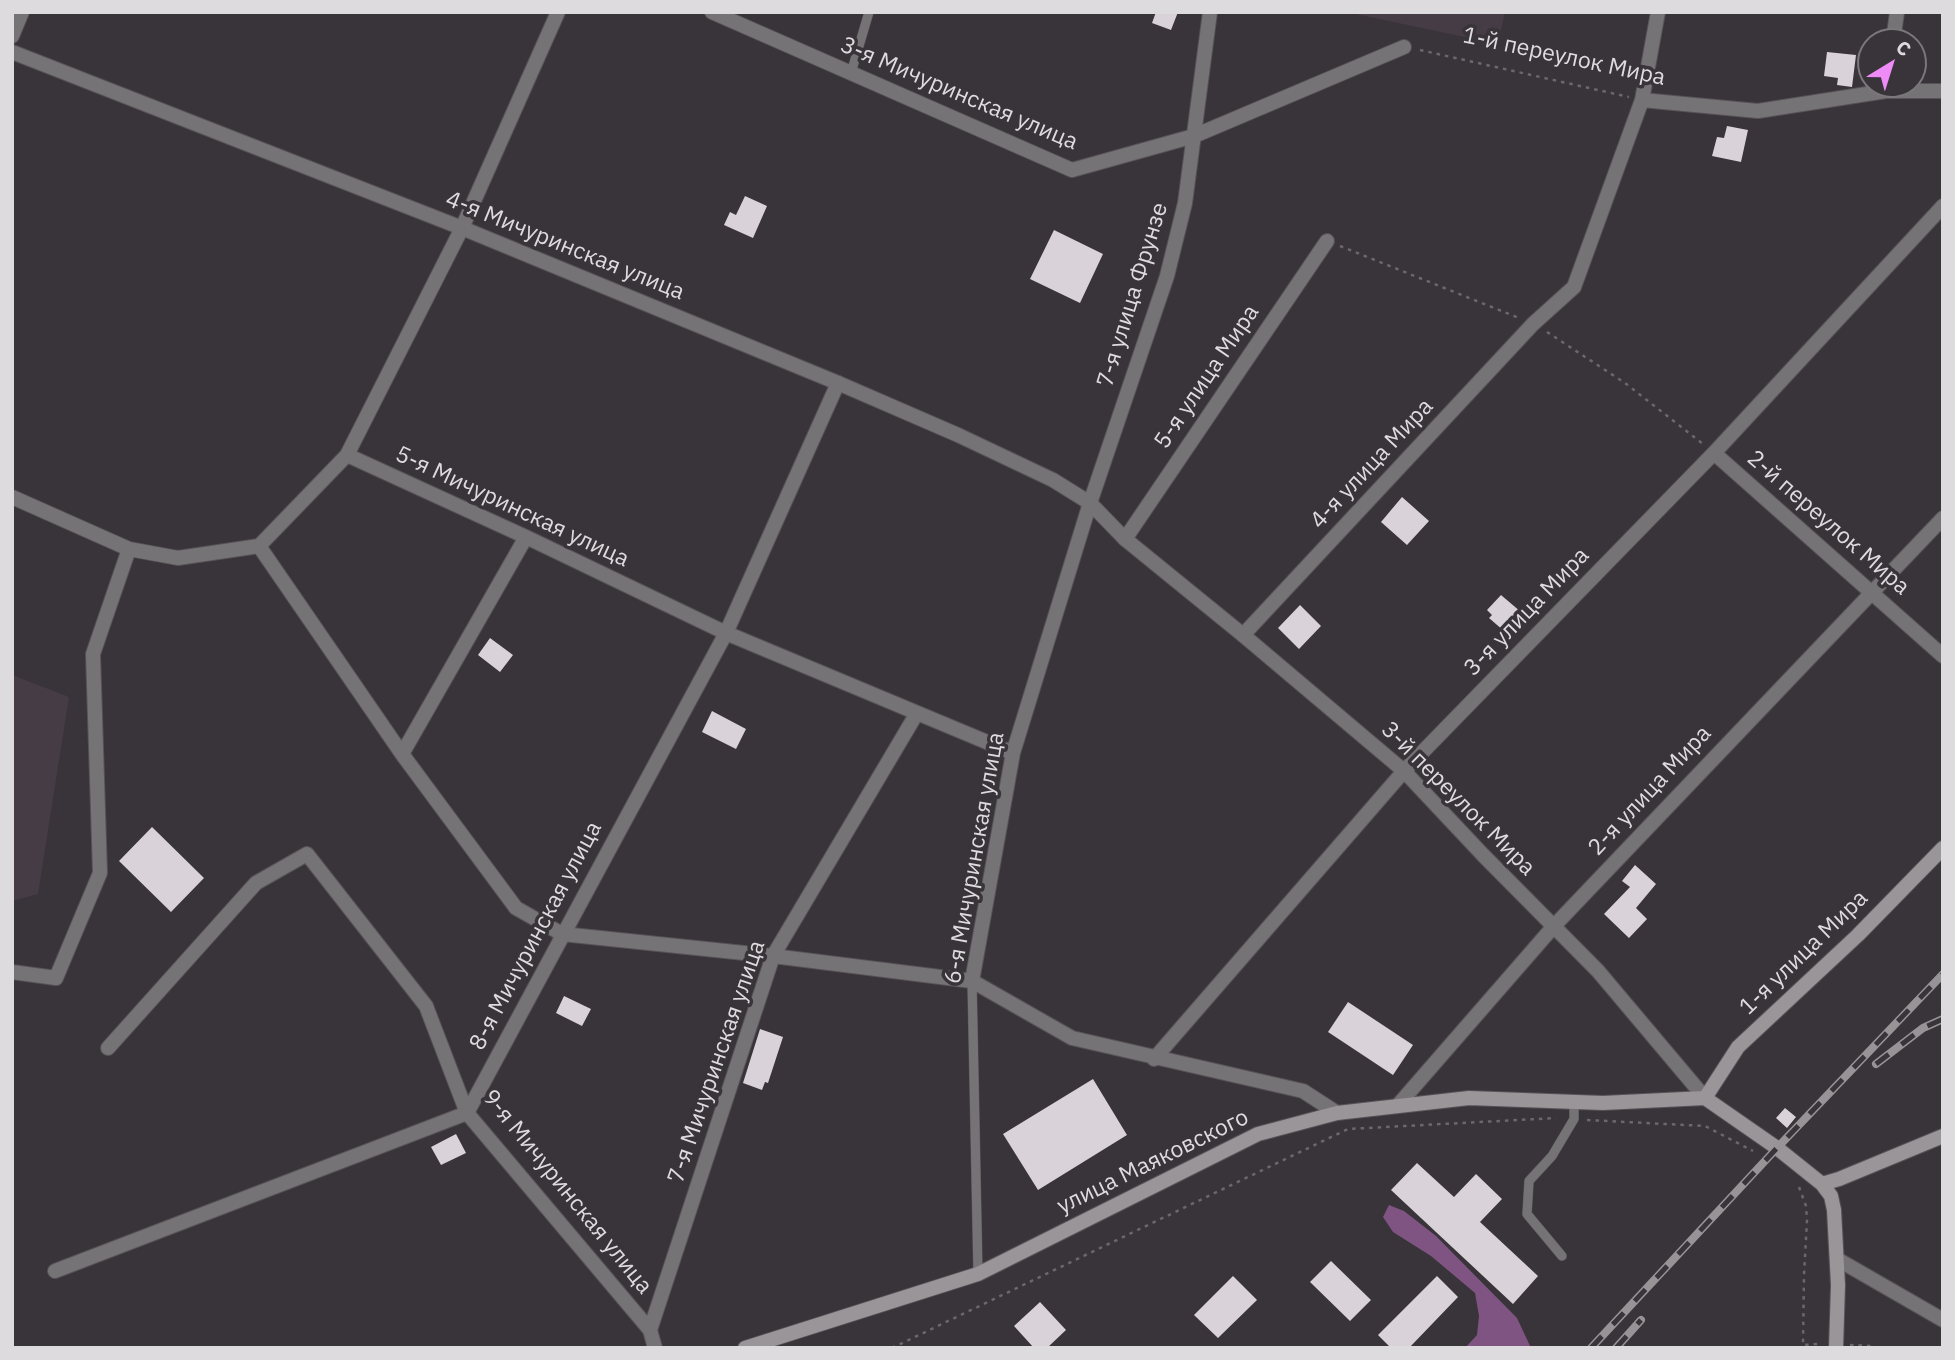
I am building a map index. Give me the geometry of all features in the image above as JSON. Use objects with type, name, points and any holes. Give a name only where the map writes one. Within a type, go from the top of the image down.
[{"type":"main road","name":"1-я улица Мира","points":[[1705,1098],[1738,1046],[1858,935],[1943,848]]},
{"type":"main road","name":"улица Маяковского","points":[[745,1348],[768,1344],[978,1274],[1258,1134],[1337,1113],[1469,1098],[1603,1104],[1705,1098]]},
{"type":"main road","points":[[1705,1098],[1777,1148],[1822,1184],[1831,1196],[1837,1259],[1835,1346]]},
{"type":"main road","points":[[1822,1184],[1943,1136]]},
{"type":"street","points":[[12,36],[22,12]]},
{"type":"street","points":[[12,497],[128,548],[178,558],[259,546],[347,455],[462,228],[558,12]]},
{"type":"street","name":"3-я Мичуринская улица","points":[[712,12],[1072,170],[1194,135]]},
{"type":"street","name":"7-я улица Фрунзе","points":[[1090,503],[1167,276],[1185,203],[1210,12]]},
{"type":"street","name":"4-я улица Мира","points":[[1243,635],[1533,324],[1574,286],[1642,100],[1658,12]]},
{"type":"street","points":[[1194,135],[1404,47]]},
{"type":"street","name":"4-я Мичуринская улица","points":[[12,52],[462,228],[838,383],[1053,480],[1090,503]]},
{"type":"street","name":"1-й переулок Мира","points":[[1642,100],[1758,111],[1857,93]]},
{"type":"street","name":"3-я улица Мира","points":[[1154,1059],[1404,771],[1714,453],[1943,206]]},
{"type":"street","name":"5-я улица Мира","points":[[1125,540],[1327,241]]},
{"type":"street","name":"8-я Мичуринская улица","points":[[467,1113],[726,634],[838,383]]},
{"type":"street","name":"2-й переулок Мира","points":[[1714,453],[1943,656]]},
{"type":"street","name":"5-я Мичуринская улица","points":[[347,455],[526,537],[726,634],[1013,753]]},
{"type":"street","name":"3-й переулок Мира","points":[[1090,503],[1125,540],[1404,771],[1598,971],[1705,1098]]},
{"type":"street","name":"6-я Мичуринская улица","points":[[972,981],[1013,753],[1090,503]]},
{"type":"street","name":"2-я улица Мира","points":[[1399,1104],[1554,926],[1943,518]]},
{"type":"street","points":[[402,754],[526,537]]},
{"type":"street","points":[[259,546],[402,754],[516,908],[562,934],[773,956],[972,981],[1072,1038],[1154,1059],[1303,1091],[1337,1113]]},
{"type":"street","points":[[12,972],[56,978],[100,873],[93,654],[128,548]]},
{"type":"street","name":"7-я Мичуринская улица","points":[[650,1330],[773,956],[917,713]]},
{"type":"street","name":"9-я Мичуринская улица","points":[[108,1048],[256,883],[307,854],[426,1006],[467,1113],[650,1330],[655,1348]]},
{"type":"street","points":[[55,1271],[467,1113]]},
{"type":"street","points":[[1837,1259],[1943,1320]]},
{"type":"lane","points":[[851,73],[869,12]]},
{"type":"lane","name":"6-я Мичуринская улица","points":[[972,981],[978,1274]]},
{"type":"lane","points":[[1562,1256],[1527,1214],[1529,1181],[1552,1156],[1574,1119],[1574,1102]]},
{"type":"path","name":"1-й переулок Мира","points":[[1404,47],[1642,100]]},
{"type":"path","points":[[892,1348],[1348,1129],[1574,1119],[1705,1126],[1754,1152]]},
{"type":"path","points":[[1794,1182],[1801,1189],[1807,1220],[1803,1345],[1873,1346],[1872,1348]]},
{"type":"shaded area","points":[[1346,12],[1505,12],[1498,44]]},
{"type":"shaded area","points":[[12,675],[69,697],[38,894],[12,901]]},
{"type":"shaded area","points":[[1389,1205],[1404,1211],[1436,1236],[1517,1318],[1531,1348],[1465,1348],[1477,1335],[1479,1316],[1475,1293],[1431,1256],[1393,1232],[1383,1217]]},
{"type":"building","points":[[1156,12],[1178,12],[1171,30],[1152,23]]},
{"type":"building","points":[[1827,52],[1856,55],[1852,87],[1837,85],[1838,78],[1824,76]]},
{"type":"building","points":[[1727,126],[1748,130],[1741,162],[1712,156],[1717,137],[1724,138]]},
{"type":"building","points":[[745,196],[767,206],[753,238],[724,225],[730,212],[736,215]]},
{"type":"building","points":[[1054,230],[1103,254],[1080,303],[1030,279]]},
{"type":"building","points":[[1402,497],[1429,521],[1407,545],[1381,522]]},
{"type":"building","points":[[1501,595],[1521,612],[1504,631],[1489,618],[1492,615],[1487,610]]},
{"type":"building","points":[[1300,605],[1321,626],[1299,649],[1278,628]]},
{"type":"building","points":[[490,638],[513,655],[500,672],[478,655]]},
{"type":"building","points":[[712,711],[746,729],[736,749],[702,732]]},
{"type":"building","points":[[152,827],[204,878],[171,912],[119,861]]},
{"type":"building","points":[[1635,865],[1656,884],[1636,908],[1647,919],[1629,938],[1604,914],[1630,887],[1622,881]]},
{"type":"building","points":[[564,996],[591,1009],[582,1026],[556,1013]]},
{"type":"building","points":[[1348,1002],[1413,1045],[1393,1075],[1328,1032]]},
{"type":"building","points":[[760,1029],[783,1037],[768,1083],[765,1082],[762,1090],[743,1083]]},
{"type":"building","points":[[1093,1079],[1127,1135],[1038,1190],[1003,1134]]},
{"type":"building","points":[[1785,1108],[1796,1117],[1787,1128],[1776,1118]]},
{"type":"building","points":[[456,1134],[466,1153],[441,1165],[431,1147]]},
{"type":"building","points":[[1417,1163],[1454,1197],[1476,1174],[1502,1199],[1480,1222],[1538,1276],[1513,1304],[1391,1190]]},
{"type":"building","points":[[1331,1261],[1371,1300],[1350,1321],[1310,1282]]},
{"type":"building","points":[[1233,1276],[1257,1300],[1218,1338],[1194,1315]]},
{"type":"building","points":[[1437,1276],[1458,1297],[1409,1348],[1391,1348],[1378,1335]]},
{"type":"building","points":[[1040,1302],[1066,1330],[1047,1348],[1034,1348],[1014,1326]]},
{"type":"railway","points":[[1591,1348],[1943,974]]},
{"type":"railway","points":[[1876,1064],[1923,1028],[1943,1019]]},
{"type":"railway","points":[[1616,1348],[1641,1320]]}]
